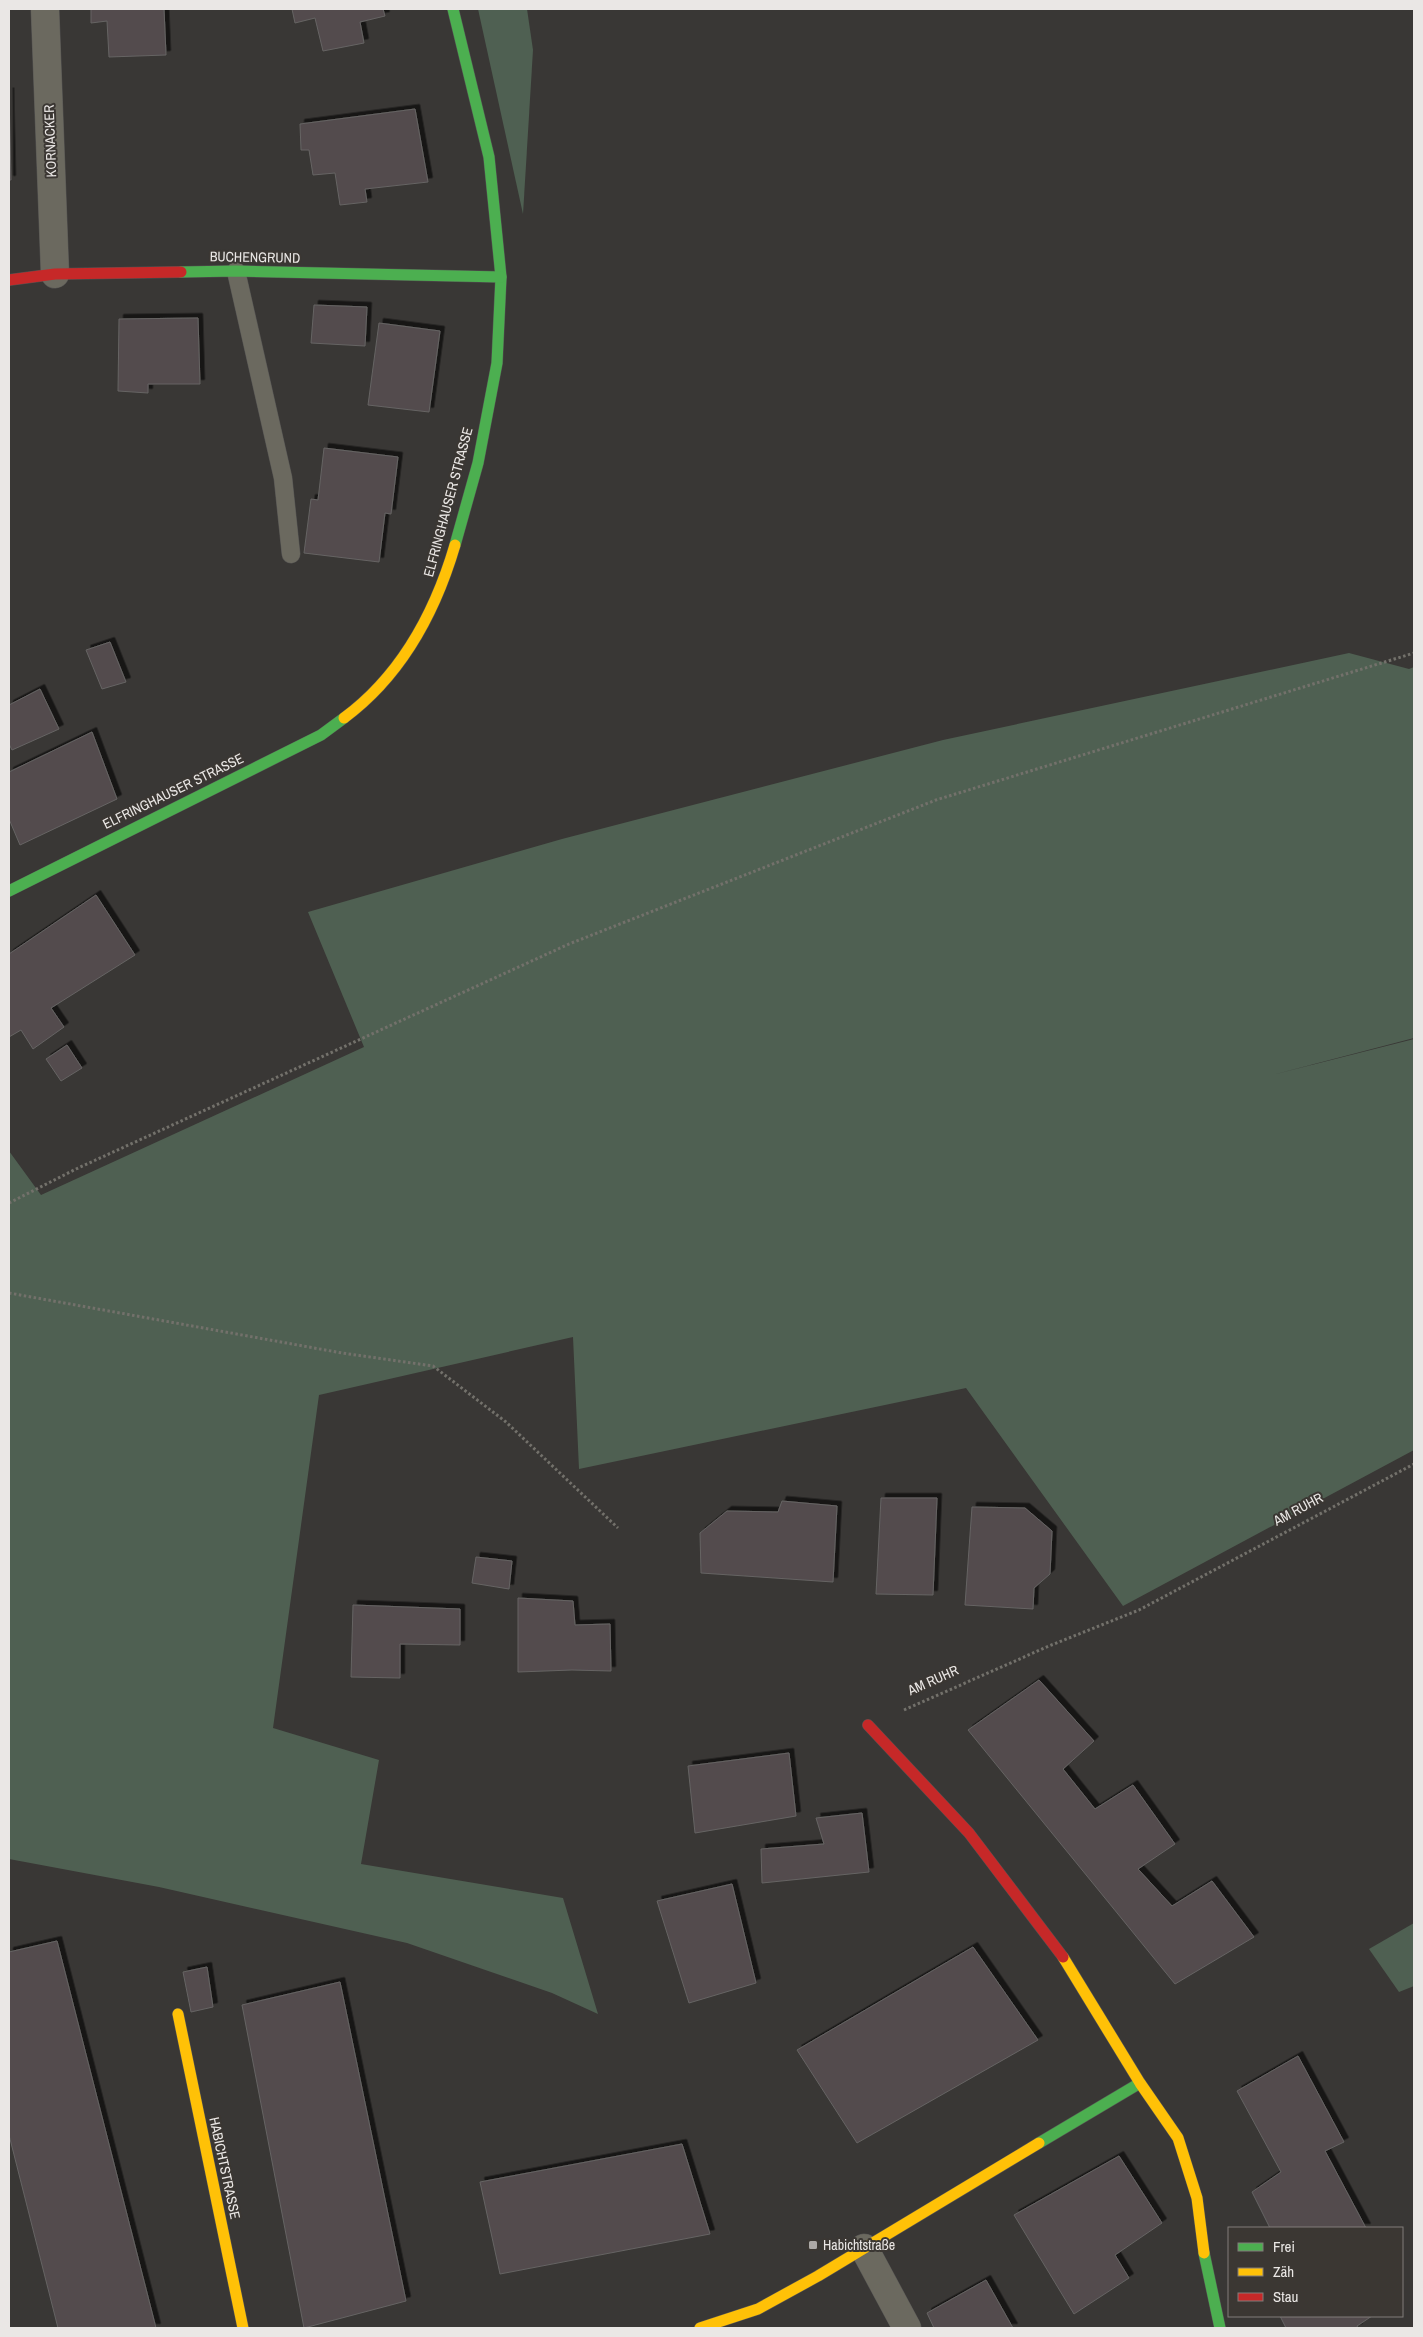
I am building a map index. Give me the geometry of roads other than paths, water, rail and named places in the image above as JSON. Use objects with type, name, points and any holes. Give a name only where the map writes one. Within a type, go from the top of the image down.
[{"type":"street","name":"KORNACKER","points":[[45,9],[55,274]]},
{"type":"street","name":"ELFRINGHAUSER STRASSE","points":[[9,891],[321,735],[364,703],[406,655],[429,616],[448,568],[478,463],[497,363],[501,277],[489,156],[453,9]]},
{"type":"street","name":"BUCHENGRUND","points":[[9,280],[55,274],[236,271],[501,277]]},
{"type":"street","points":[[868,1725],[969,1833],[1053,1943],[1140,2082],[1178,2138],[1197,2198],[1203,2250],[1220,2328]]},
{"type":"street","name":"HABICHTSTRASSE","points":[[178,2014],[243,2328]]},
{"type":"street","points":[[700,2328],[758,2309],[864,2248],[1140,2082]]},
{"type":"street","points":[[864,2248],[906,2328]]},
{"type":"lane","points":[[236,271],[283,478],[291,554]]},
{"type":"place","name":"Habichtstraße","points":[[813,2245]]}]
